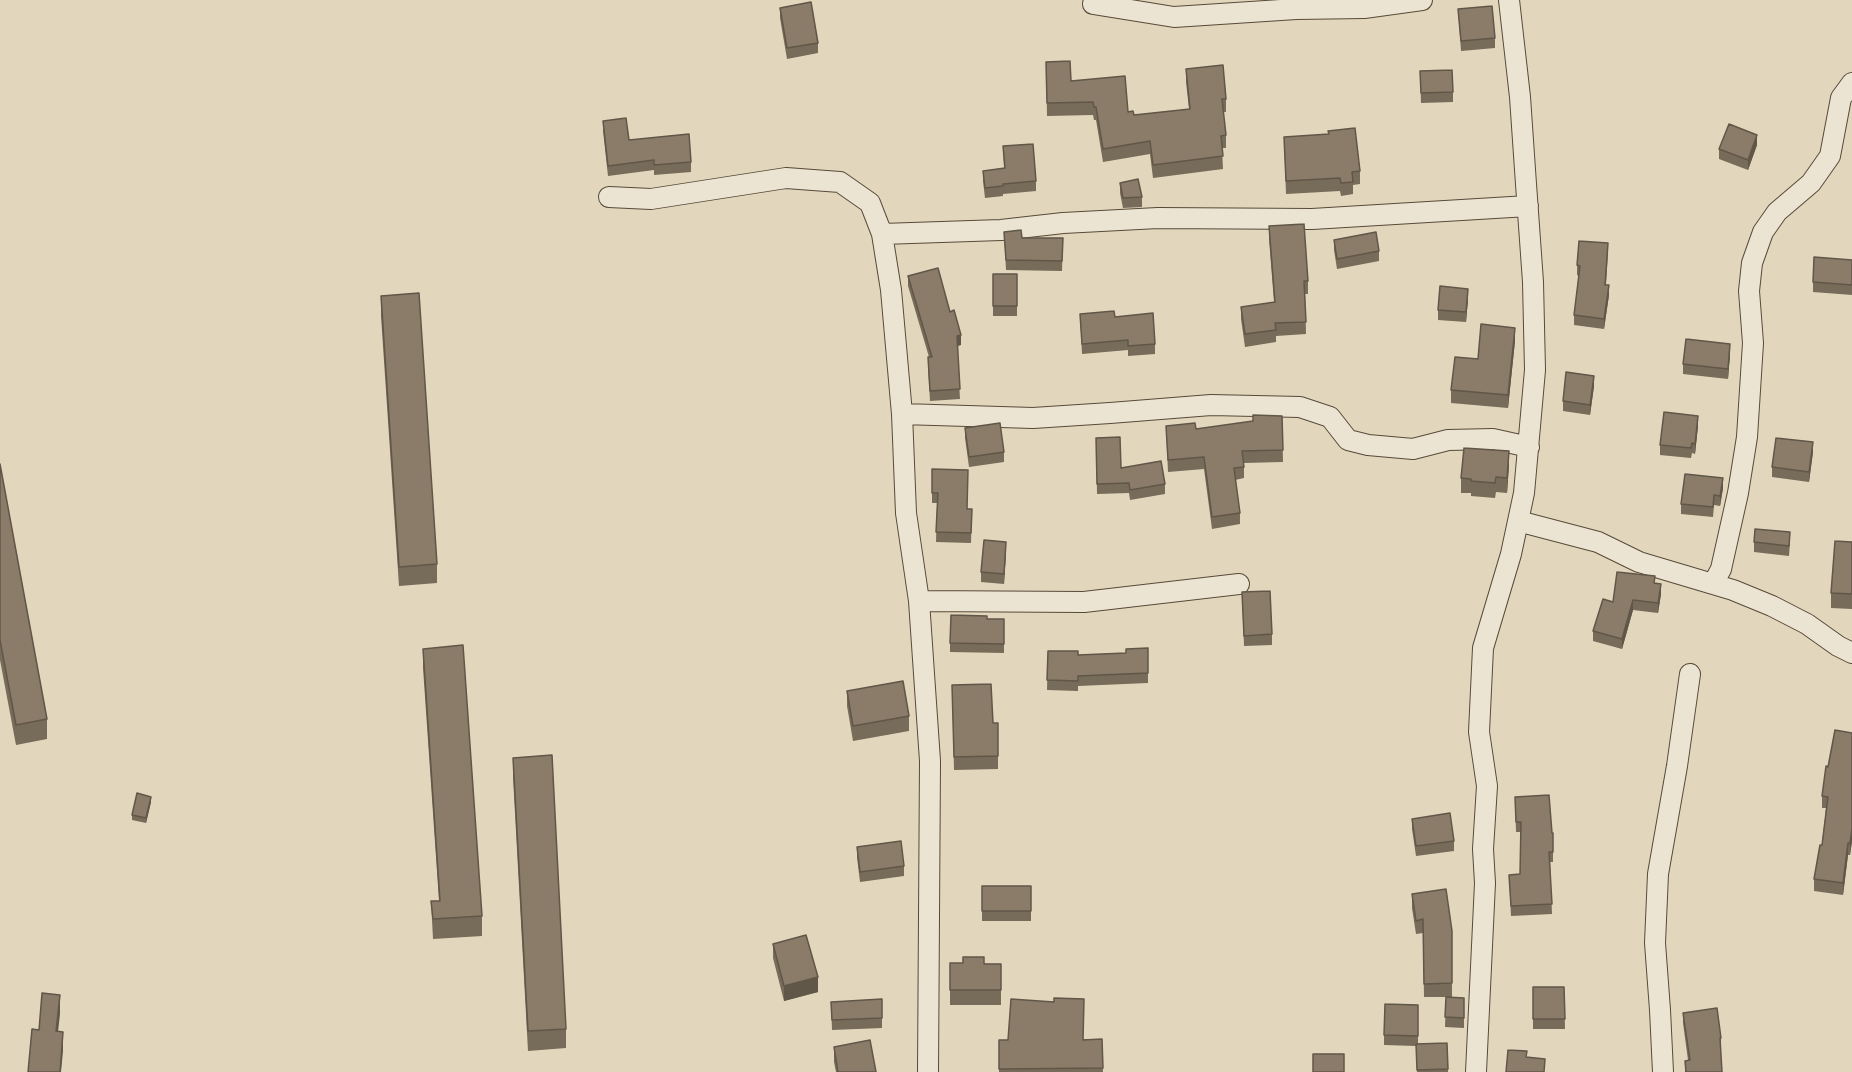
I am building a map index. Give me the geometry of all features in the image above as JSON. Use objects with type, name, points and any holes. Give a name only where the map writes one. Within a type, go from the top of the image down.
[{"type":"street","points":[[1093,4],[1174,17],[1296,9],[1364,8],[1422,0]]},
{"type":"street","points":[[1476,1072],[1487,786],[1479,732],[1483,648],[1511,554],[1524,493],[1535,370],[1528,206],[1520,97],[1509,0]]},
{"type":"street","points":[[1713,584],[1720,568],[1738,493],[1746,436],[1753,342],[1749,291],[1752,263],[1763,232],[1777,212],[1810,183],[1830,156],[1842,98],[1852,83]]},
{"type":"street","points":[[609,197],[651,199],[786,178],[840,182],[870,203],[882,234],[891,290],[902,414],[906,513],[919,600],[930,761],[928,1072]]},
{"type":"street","points":[[882,234],[1001,230],[1063,223],[1158,218],[1312,219],[1528,206]]},
{"type":"street","points":[[902,414],[1033,418],[1211,405],[1300,407],[1330,417],[1348,440],[1368,445],[1413,449],[1448,440],[1493,438],[1529,447]]},
{"type":"street","points":[[1518,521],[1598,542],[1639,562],[1713,584],[1772,606],[1808,624],[1838,646],[1852,653]]},
{"type":"street","points":[[919,600],[1084,602],[1239,584]]},
{"type":"street","points":[[1663,1072],[1654,944],[1658,874],[1690,674]]},
{"type":"building","points":[[811,2],[818,43],[787,48],[780,8]]},
{"type":"building","points":[[1492,6],[1495,38],[1461,41],[1458,9]]},
{"type":"building","points":[[1070,61],[1071,81],[1125,76],[1128,112],[1133,111],[1134,115],[1190,109],[1186,69],[1223,65],[1226,99],[1222,99],[1226,135],[1221,136],[1223,156],[1153,165],[1150,141],[1103,149],[1096,107],[1093,102],[1047,103],[1046,62]]},
{"type":"building","points":[[1452,70],[1453,92],[1421,93],[1420,71]]},
{"type":"building","points":[[626,118],[629,140],[689,134],[691,162],[654,165],[654,160],[608,166],[603,121]]},
{"type":"building","points":[[1729,124],[1757,135],[1748,160],[1719,149]]},
{"type":"building","points":[[1355,128],[1360,171],[1352,172],[1353,182],[1341,183],[1340,178],[1286,181],[1284,137],[1329,134],[1328,131]]},
{"type":"building","points":[[1033,144],[1036,181],[985,188],[983,171],[1005,168],[1003,146]]},
{"type":"building","points":[[1138,179],[1142,197],[1123,198],[1120,183]]},
{"type":"building","points":[[1304,224],[1308,281],[1304,281],[1306,322],[1275,323],[1276,330],[1245,334],[1241,307],[1275,302],[1269,226]]},
{"type":"building","points":[[1021,230],[1022,238],[1063,238],[1062,261],[1006,260],[1004,232]]},
{"type":"building","points":[[1376,232],[1379,251],[1337,259],[1334,240]]},
{"type":"building","points":[[1579,241],[1608,243],[1605,285],[1609,285],[1604,319],[1574,315],[1580,266],[1577,265]]},
{"type":"building","points":[[1814,257],[1852,260],[1852,285],[1813,282]]},
{"type":"building","points":[[938,268],[950,312],[954,310],[961,335],[957,336],[960,389],[930,391],[928,357],[932,357],[908,276]]},
{"type":"building","points":[[993,274],[1017,274],[1017,306],[993,306]]},
{"type":"building","points":[[1440,286],[1468,289],[1466,312],[1438,310]]},
{"type":"building","points":[[419,293],[437,564],[399,567],[381,296]]},
{"type":"building","points":[[1114,311],[1115,317],[1153,313],[1155,344],[1128,346],[1128,340],[1082,344],[1080,314]]},
{"type":"building","points":[[1481,324],[1515,328],[1508,395],[1451,390],[1455,357],[1478,359]]},
{"type":"building","points":[[1686,339],[1730,344],[1728,369],[1683,364]]},
{"type":"building","points":[[1566,372],[1594,376],[1590,405],[1563,401]]},
{"type":"building","points":[[1664,412],[1698,416],[1695,444],[1692,443],[1691,448],[1660,445]]},
{"type":"building","points":[[1253,415],[1282,416],[1283,450],[1242,451],[1244,467],[1234,468],[1240,513],[1212,517],[1204,457],[1168,460],[1166,426],[1195,423],[1196,429],[1253,421]]},
{"type":"building","points":[[1000,423],[1004,452],[969,457],[965,428]]},
{"type":"building","points":[[1120,437],[1121,468],[1161,461],[1165,484],[1130,490],[1129,483],[1097,484],[1096,438]]},
{"type":"building","points":[[1776,438],[1813,442],[1809,472],[1772,467]]},
{"type":"building","points":[[1464,448],[1509,451],[1507,478],[1496,477],[1495,483],[1461,478]]},
{"type":"building","points":[[0,464],[47,719],[16,725],[0,640]]},
{"type":"building","points":[[932,469],[968,470],[967,509],[972,509],[971,533],[936,532],[938,493],[932,493]]},
{"type":"building","points":[[1685,474],[1723,478],[1720,496],[1714,495],[1713,507],[1681,504]]},
{"type":"building","points":[[1755,529],[1790,532],[1789,546],[1754,542]]},
{"type":"building","points":[[984,540],[1006,542],[1004,574],[981,572]]},
{"type":"building","points":[[1835,541],[1852,542],[1852,594],[1831,593]]},
{"type":"building","points":[[1617,572],[1655,576],[1654,583],[1661,584],[1658,603],[1633,600],[1622,639],[1593,631],[1603,599],[1613,602]]},
{"type":"building","points":[[1270,591],[1272,634],[1244,636],[1242,592]]},
{"type":"building","points":[[951,615],[1004,619],[1004,644],[950,643]]},
{"type":"building","points":[[463,645],[482,916],[433,919],[431,901],[440,901],[423,649]]},
{"type":"building","points":[[1148,648],[1148,673],[1078,676],[1078,681],[1047,680],[1048,651],[1078,651],[1078,655],[1126,653],[1126,649]]},
{"type":"building","points":[[903,681],[909,716],[853,726],[847,691]]},
{"type":"building","points":[[991,684],[993,723],[998,723],[998,756],[954,757],[952,685]]},
{"type":"building","points":[[1835,730],[1852,733],[1852,829],[1843,883],[1814,879],[1820,845],[1822,845],[1828,797],[1822,796],[1826,766],[1828,767]]},
{"type":"building","points":[[552,755],[566,1029],[528,1031],[513,758]]},
{"type":"building","points":[[137,793],[151,797],[146,818],[132,815]]},
{"type":"building","points":[[1549,795],[1553,833],[1553,852],[1549,852],[1552,904],[1511,906],[1509,875],[1520,874],[1521,822],[1516,822],[1515,797]]},
{"type":"building","points":[[1450,813],[1454,841],[1416,846],[1412,819]]},
{"type":"building","points":[[901,841],[904,866],[860,872],[857,847]]},
{"type":"building","points":[[982,886],[1031,886],[1031,911],[982,911]]},
{"type":"building","points":[[1446,889],[1452,931],[1452,983],[1424,984],[1423,919],[1416,921],[1412,894]]},
{"type":"building","points":[[806,935],[818,977],[784,986],[773,944]]},
{"type":"building","points":[[963,957],[984,957],[984,964],[1001,964],[1001,990],[950,990],[950,963],[963,963]]},
{"type":"building","points":[[1533,987],[1564,987],[1565,1019],[1533,1019]]},
{"type":"building","points":[[42,993],[60,995],[56,1031],[63,1032],[60,1072],[28,1072],[32,1029],[39,1030]]},
{"type":"building","points":[[1446,997],[1464,998],[1464,1018],[1445,1017]]},
{"type":"building","points":[[1054,998],[1084,999],[1083,1040],[1102,1039],[1103,1068],[999,1069],[999,1040],[1008,1040],[1011,999],[1054,1002]]},
{"type":"building","points":[[882,999],[882,1018],[832,1020],[831,1002]]},
{"type":"building","points":[[1385,1004],[1418,1005],[1418,1036],[1384,1035]]},
{"type":"building","points":[[1717,1008],[1722,1072],[1686,1072],[1685,1061],[1690,1060],[1683,1013]]},
{"type":"building","points":[[870,1040],[876,1072],[838,1072],[834,1047]]},
{"type":"building","points":[[1447,1043],[1448,1069],[1417,1070],[1416,1044]]},
{"type":"building","points":[[1508,1050],[1527,1051],[1526,1057],[1545,1059],[1544,1072],[1506,1072]]},
{"type":"building","points":[[1313,1054],[1344,1054],[1344,1072],[1313,1072]]}]
